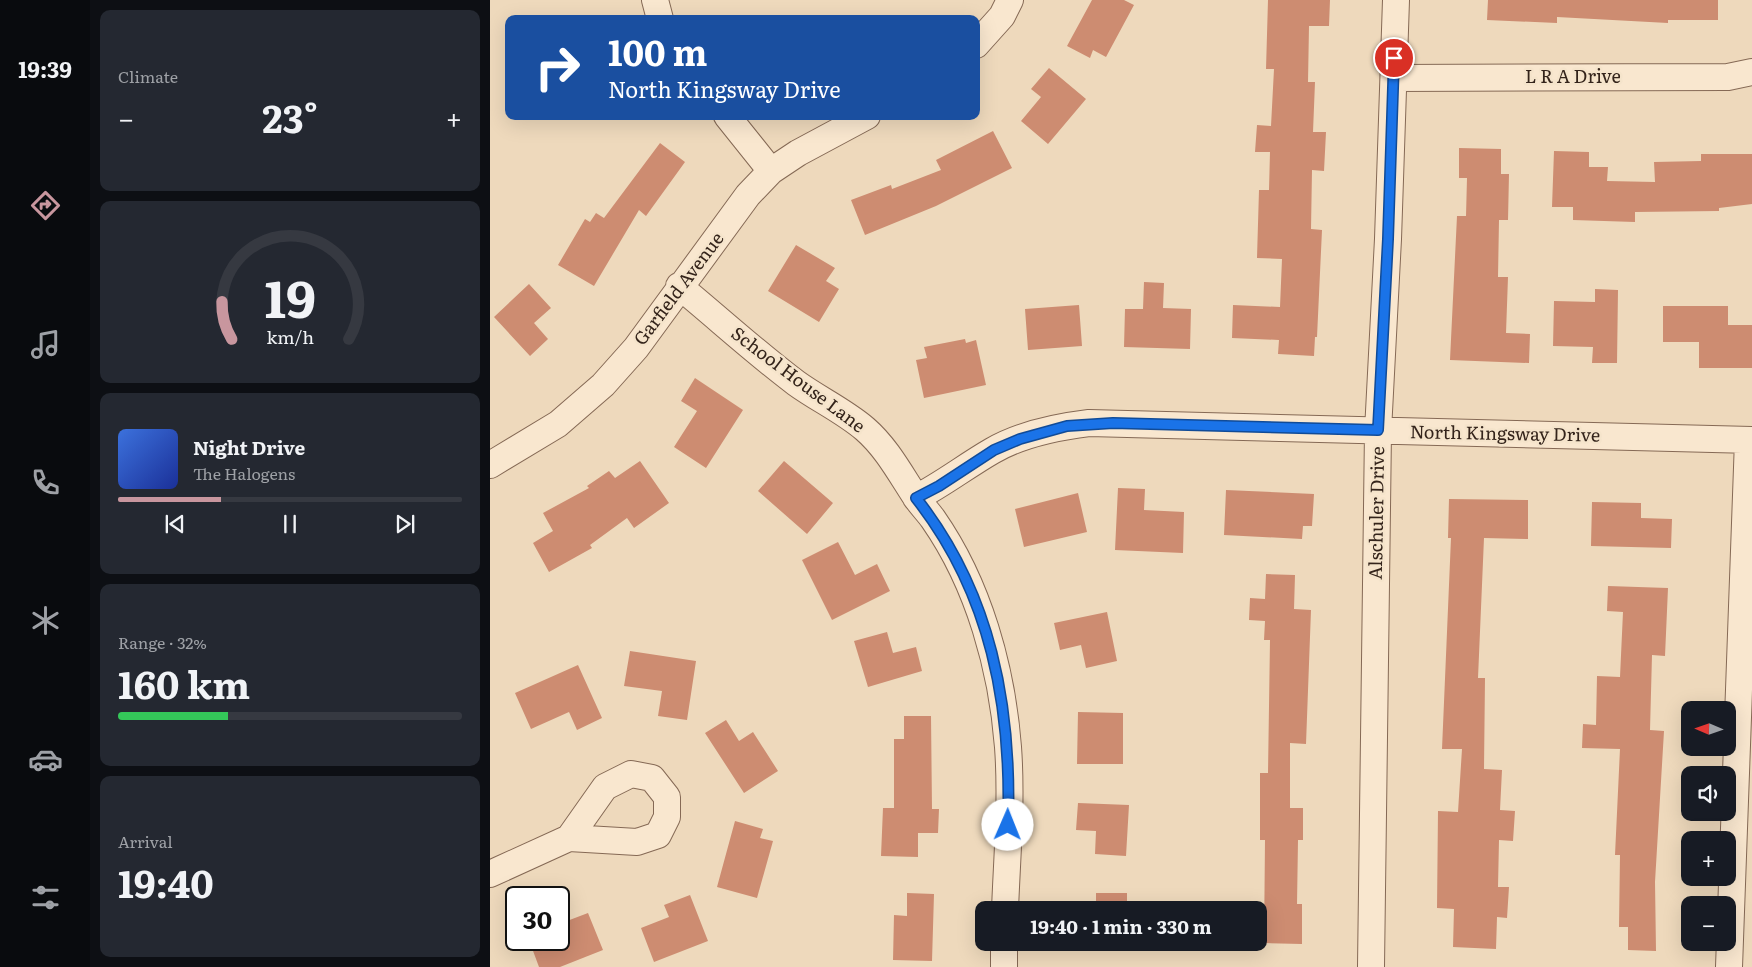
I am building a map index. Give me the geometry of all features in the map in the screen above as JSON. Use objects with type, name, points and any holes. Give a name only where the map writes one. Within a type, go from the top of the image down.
[{"type":"street","points":[[655,0],[659,15]]},
{"type":"street","points":[[980,41],[1002,16],[1010,0]]},
{"type":"street","name":"Alschuler Drive","points":[[1372,967],[1378,430],[1396,0]]},
{"type":"street","name":"L R A Drive","points":[[1394,78],[1728,77],[1752,72]]},
{"type":"street","points":[[730,120],[771,171]]},
{"type":"street","name":"Garfield Avenue","points":[[490,465],[558,424],[579,408],[603,385],[636,348],[679,286],[748,194],[771,171],[798,153],[860,120]]},
{"type":"street","name":"School House Lane","points":[[679,286],[795,382],[866,430],[900,469],[916,498],[934,520],[973,595],[988,635],[1003,700],[1008,749],[1005,901]]},
{"type":"street","name":"North Kingsway Drive","points":[[916,498],[939,486],[994,450],[1020,439],[1067,426],[1113,423],[1750,440]]},
{"type":"street","points":[[1729,967],[1750,440]]},
{"type":"street","points":[[490,874],[568,838]]},
{"type":"street","points":[[1004,951],[1004,967]]},
{"type":"building","points":[[1092,0],[1124,0],[1134,5],[1106,57],[1093,50],[1090,58],[1067,46]]},
{"type":"building","points":[[1268,0],[1330,0],[1329,26],[1309,26],[1308,82],[1315,82],[1313,132],[1326,132],[1324,171],[1312,170],[1311,229],[1322,230],[1317,337],[1315,337],[1314,356],[1278,354],[1279,340],[1232,338],[1233,305],[1280,307],[1282,259],[1257,258],[1259,190],[1269,190],[1270,152],[1255,152],[1257,125],[1271,126],[1274,69],[1266,69]]},
{"type":"building","points":[[1488,0],[1718,0],[1718,20],[1668,20],[1668,23],[1557,17],[1557,23],[1487,20]]},
{"type":"building","points":[[1049,68],[1086,99],[1048,144],[1021,121],[1041,97],[1031,89]]},
{"type":"building","points":[[993,131],[1012,168],[936,206],[865,235],[851,200],[891,185],[892,189],[941,170],[936,160]]},
{"type":"building","points":[[660,143],[685,162],[646,216],[639,210],[594,286],[558,265],[585,219],[590,222],[596,213],[604,218]]},
{"type":"building","points":[[1459,148],[1501,149],[1501,174],[1509,174],[1508,220],[1499,220],[1498,277],[1508,277],[1506,333],[1530,334],[1529,363],[1450,360],[1457,216],[1466,216],[1467,178],[1459,178]]},
{"type":"building","points":[[1554,151],[1589,152],[1589,167],[1608,167],[1607,181],[1655,182],[1654,162],[1701,161],[1701,154],[1752,154],[1752,204],[1719,208],[1719,211],[1635,212],[1635,222],[1573,220],[1573,207],[1552,207]]},
{"type":"building","points":[[796,245],[835,268],[826,281],[839,289],[819,322],[768,291]]},
{"type":"building","points":[[1144,282],[1164,283],[1163,308],[1191,309],[1190,349],[1124,347],[1125,309],[1143,309]]},
{"type":"building","points":[[529,284],[551,308],[534,323],[548,339],[530,356],[494,317]]},
{"type":"building","points":[[1595,289],[1618,290],[1617,363],[1592,363],[1593,347],[1553,346],[1554,301],[1595,302]]},
{"type":"building","points":[[1079,305],[1082,346],[1028,350],[1025,309]]},
{"type":"building","points":[[1663,306],[1728,306],[1728,325],[1752,325],[1752,368],[1699,368],[1699,342],[1663,342]]},
{"type":"building","points":[[965,339],[966,343],[976,340],[986,385],[924,398],[916,360],[927,358],[924,347]]},
{"type":"building","points":[[695,378],[743,410],[706,468],[674,447],[697,411],[681,401]]},
{"type":"building","points":[[640,461],[669,503],[634,528],[627,518],[590,545],[592,548],[549,572],[533,543],[553,531],[543,513],[589,488],[587,486],[609,471],[615,478]]},
{"type":"building","points":[[784,461],[833,503],[807,534],[758,491]]},
{"type":"building","points":[[1118,488],[1145,489],[1144,510],[1184,512],[1183,553],[1115,550]]},
{"type":"building","points":[[1226,490],[1314,494],[1312,526],[1303,526],[1302,539],[1224,535]]},
{"type":"building","points":[[1078,493],[1087,532],[1024,547],[1015,509]]},
{"type":"building","points":[[1449,499],[1528,500],[1528,539],[1484,538],[1478,678],[1485,678],[1484,769],[1502,770],[1500,810],[1515,811],[1513,841],[1499,840],[1498,887],[1509,887],[1507,918],[1497,917],[1496,949],[1453,947],[1454,909],[1437,908],[1438,811],[1458,812],[1462,749],[1442,749],[1451,538],[1448,538]]},
{"type":"building","points":[[1592,502],[1641,503],[1641,518],[1672,519],[1671,548],[1591,546]]},
{"type":"building","points":[[838,542],[855,575],[877,564],[890,591],[832,620],[802,560]]},
{"type":"building","points":[[1266,574],[1295,575],[1294,609],[1311,610],[1306,744],[1290,743],[1290,808],[1303,808],[1303,840],[1298,840],[1297,904],[1302,904],[1302,944],[1267,943],[1267,901],[1264,901],[1265,840],[1260,840],[1260,773],[1268,773],[1270,640],[1264,640],[1265,621],[1249,620],[1250,598],[1265,599]]},
{"type":"building","points":[[1608,586],[1668,588],[1665,656],[1652,655],[1650,730],[1664,731],[1655,882],[1656,951],[1628,950],[1628,927],[1619,927],[1620,855],[1615,855],[1620,749],[1582,748],[1583,724],[1596,725],[1597,676],[1620,677],[1623,612],[1607,611]]},
{"type":"building","points":[[1107,612],[1117,661],[1086,668],[1081,645],[1060,650],[1054,623]]},
{"type":"building","points":[[887,632],[893,653],[916,647],[922,671],[868,687],[854,641]]},
{"type":"building","points":[[630,651],[696,661],[687,720],[658,716],[662,691],[624,686]]},
{"type":"building","points":[[578,665],[602,718],[577,730],[569,712],[531,729],[515,693]]},
{"type":"building","points":[[1078,712],[1123,713],[1123,764],[1077,764]]},
{"type":"building","points":[[904,716],[931,716],[932,809],[939,809],[938,833],[918,833],[918,857],[881,856],[883,808],[894,808],[894,739],[904,739]]},
{"type":"building","points":[[726,720],[739,741],[753,732],[778,771],[744,793],[705,733]]},
{"type":"building","points":[[1078,803],[1129,805],[1126,856],[1095,854],[1096,831],[1076,830]]},
{"type":"building","points":[[735,821],[763,829],[760,838],[773,841],[757,898],[717,887]]},
{"type":"building","points":[[907,893],[934,894],[932,961],[893,960],[894,915],[907,916]]},
{"type":"building","points":[[1096,893],[1127,893],[1127,901],[1096,901]]},
{"type":"building","points":[[690,895],[708,941],[654,962],[641,928],[669,917],[664,905]]},
{"type":"building","points":[[588,913],[603,950],[560,967],[539,967],[533,951],[570,951],[570,920]]},
{"type":"route","points":[[1008,825],[1008,749],[1005,717],[996,666],[988,635],[973,595],[956,561],[934,520],[916,498],[939,486],[994,450],[1020,439],[1067,426],[1089,423],[1113,423],[1378,430],[1388,239],[1394,58]]}]
